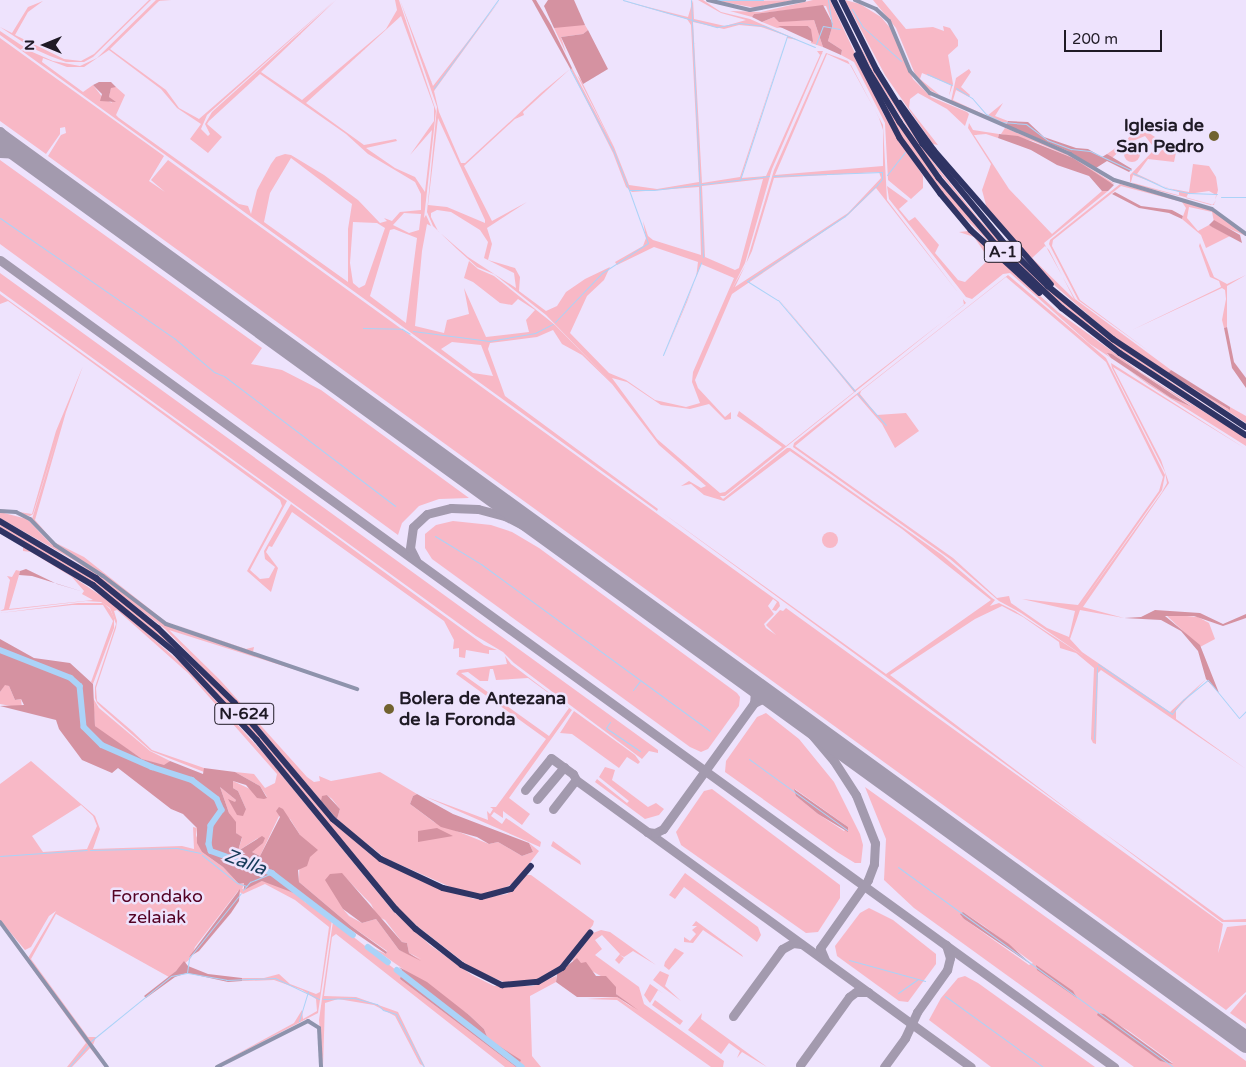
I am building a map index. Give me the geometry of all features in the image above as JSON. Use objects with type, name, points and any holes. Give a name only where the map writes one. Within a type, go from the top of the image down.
[{"type":"highway","name":"A-1","points":[[834,0],[846,28],[886,100],[939,178],[1010,260],[1083,325],[1143,370],[1246,435]]},
{"type":"highway","points":[[842,0],[877,70],[934,150],[1065,301],[1138,359],[1246,427]]},
{"type":"highway","name":"N-624","points":[[0,521],[96,578],[158,628],[235,703],[333,820],[381,859],[443,888],[481,897],[511,889],[531,866]]},
{"type":"highway","name":"N-624","points":[[0,530],[93,586],[176,653],[257,740],[396,909],[416,929],[467,968],[502,984],[538,982],[562,968],[590,933]]},
{"type":"street","points":[[708,0],[750,10],[804,0]]},
{"type":"street","points":[[854,0],[868,2],[889,21],[910,71],[930,93],[1070,154],[1114,180],[1212,208],[1246,234]]},
{"type":"street","points":[[0,511],[16,512],[30,519],[55,545],[103,576],[166,624],[357,689]]},
{"type":"street","points":[[0,922],[107,1067]]},
{"type":"street","points":[[217,1067],[308,1021],[319,1028],[321,1067]]},
{"type":"green space","points":[[151,0],[93,57],[84,62],[66,62],[50,56],[32,48],[0,27],[12,33],[28,7],[43,1],[28,12],[15,35],[64,59],[81,61],[94,54]]},
{"type":"green space","points":[[156,0],[160,0],[110,49],[166,90],[179,108],[199,119],[335,0],[207,115],[201,129],[208,136],[210,134],[205,124],[212,112],[336,0],[261,72],[302,100],[386,29],[397,10],[395,0],[399,0],[436,111],[424,218],[426,215],[431,226],[427,224],[422,251],[415,326],[444,333],[447,320],[469,314],[464,288],[486,337],[529,332],[526,320],[535,310],[518,299],[512,305],[500,303],[473,282],[464,278],[469,261],[478,269],[494,276],[555,325],[614,385],[546,315],[494,274],[477,267],[440,233],[468,257],[516,288],[514,273],[488,260],[515,268],[520,277],[519,291],[546,311],[557,306],[566,292],[585,279],[610,267],[604,280],[587,296],[570,333],[609,373],[626,380],[655,400],[686,407],[700,403],[692,382],[693,372],[734,278],[701,264],[696,277],[698,262],[654,247],[617,265],[615,262],[643,246],[646,238],[643,221],[648,236],[653,240],[701,255],[699,187],[632,192],[626,187],[613,153],[571,70],[572,68],[614,148],[577,75],[581,80],[614,147],[629,185],[657,189],[699,182],[691,25],[687,19],[620,0],[688,17],[693,0],[694,19],[725,26],[746,20],[721,13],[698,0],[703,0],[721,12],[750,19],[798,40],[787,38],[787,36],[761,27],[739,25],[724,29],[693,22],[702,183],[740,177],[785,42],[741,178],[766,176],[820,55],[817,51],[823,51],[772,169],[745,263],[732,289],[745,266],[735,287],[848,213],[881,178],[879,172],[774,178],[752,251],[746,263],[774,170],[826,53],[848,61],[850,65],[827,54],[775,175],[883,166],[883,130],[874,109],[883,125],[887,200],[960,295],[876,188],[848,215],[732,294],[695,380],[698,388],[725,417],[731,412],[731,419],[725,420],[709,404],[690,409],[661,405],[627,382],[612,378],[657,439],[720,493],[725,492],[782,447],[737,416],[739,411],[786,446],[854,392],[777,297],[855,390],[945,320],[725,496],[720,496],[723,499],[787,448],[790,448],[942,555],[995,600],[990,606],[999,603],[1015,611],[1085,657],[1021,613],[999,601],[950,559],[793,447],[794,443],[1008,275],[1106,358],[1165,475],[1162,490],[1077,610],[1167,483],[1165,472],[1111,363],[1246,449],[1113,367],[1161,460],[1169,483],[1083,607],[1124,618],[1080,610],[1070,639],[1082,652],[1170,712],[1206,679],[1176,710],[1176,719],[1246,769],[1101,670],[1098,673],[1096,744],[1093,743],[1091,739],[1094,668],[1076,653],[1060,648],[1059,642],[1023,617],[1002,606],[975,619],[890,675],[1091,827],[660,511],[886,674],[991,600],[902,529],[790,451],[724,501],[704,495],[691,484],[681,486],[689,481],[701,488],[706,486],[659,445],[612,384],[582,355],[562,344],[553,330],[537,337],[490,343],[488,349],[505,396],[658,509],[657,511],[0,35],[0,31],[30,51],[53,61],[80,66],[97,58]],"holes":[[[401,16],[434,107],[434,121],[410,155],[432,130],[425,192],[415,177],[395,168],[366,148],[397,141],[396,139],[364,145],[306,103]],[[109,50],[161,89],[177,108],[201,124],[190,139],[208,153],[222,137],[207,124],[260,74],[346,134],[368,154],[415,182],[421,194],[421,210],[400,212],[392,221],[384,218],[387,221],[380,223],[358,200],[324,175],[291,155],[285,154],[276,157],[271,164],[257,190],[251,214],[248,206],[239,204],[119,118],[116,115],[125,95],[116,87],[111,87],[109,97],[112,103],[103,98],[93,85],[83,92],[42,62],[43,58],[67,67],[84,67]],[[291,158],[352,204],[348,229],[348,282],[264,222],[270,193]],[[763,179],[739,268],[735,270],[705,257],[702,186]],[[404,213],[421,214],[419,230],[409,233],[393,225]],[[353,222],[377,223],[385,228],[365,285],[359,288],[353,283],[350,263]],[[394,229],[417,238],[406,323],[370,296],[390,230]],[[1006,277],[1106,362],[1163,477],[1159,491],[1078,605],[1022,599],[1075,611],[1069,637],[1047,628],[1011,603],[1009,596],[997,598],[953,558],[795,446],[857,395],[882,424],[895,448],[919,431],[906,413],[877,415],[860,394],[861,391]],[[452,342],[481,345],[493,376],[473,373],[441,349]]]},
{"type":"green space","points":[[400,0],[433,86],[500,0],[434,91],[439,112],[461,163],[465,163],[570,69],[523,112],[524,115],[515,119],[464,166],[492,221],[527,202],[487,228],[492,244],[488,260],[484,258],[488,242],[480,230],[451,212],[437,210],[431,213],[431,217],[438,231],[433,226],[427,212],[437,107]],"holes":[[[438,118],[485,223],[447,207],[428,205]]]},
{"type":"green space","points":[[713,0],[752,1],[794,0],[756,8]]},
{"type":"green space","points":[[813,0],[830,0],[884,115],[923,176],[923,188],[911,199],[888,180],[885,123],[854,62],[841,55],[842,50],[828,41],[833,24],[826,6],[754,14],[752,17],[730,11],[761,12]]},
{"type":"green space","points":[[845,0],[860,4],[881,17],[891,29],[913,79],[931,97],[967,112],[969,114],[965,126],[947,109],[918,93],[910,99],[909,108],[938,145],[933,144],[885,75]]},
{"type":"green space","points":[[873,0],[882,0],[906,29],[933,27],[944,31],[943,26],[950,28],[958,40],[958,46],[948,55],[953,84],[949,96],[951,85],[922,73],[920,79],[941,96],[928,89],[915,74],[896,28]]},
{"type":"green space","points":[[774,17],[779,21],[814,20],[823,47],[811,43],[811,29],[808,26],[777,28],[762,22]]},
{"type":"green space","points":[[558,25],[585,25],[588,30],[583,34],[561,37],[566,53],[554,28]]},
{"type":"green space","points":[[0,38],[164,156],[149,181],[165,192],[151,180],[168,160],[779,602],[780,606],[776,611],[772,610],[777,602],[773,599],[768,606],[774,614],[764,624],[766,628],[776,635],[766,625],[780,610],[783,611],[786,608],[1223,924],[1218,953],[1227,927],[1246,925],[1246,992],[1226,1010],[48,156],[61,135],[66,133],[65,127],[60,128],[60,134],[46,154],[0,121]]},
{"type":"green space","points":[[858,43],[930,158],[978,218],[1021,263],[1104,336],[1246,433],[1148,371],[1080,320],[1036,281],[989,234],[928,159],[876,78]]},
{"type":"green space","points":[[969,69],[971,72],[961,87],[970,95],[969,97],[956,90],[953,100],[987,116],[1003,103],[995,116],[1008,121],[1006,125],[951,101],[956,78]]},
{"type":"green space","points":[[882,100],[940,184],[1014,267],[947,200],[905,142]]},
{"type":"green space","points":[[1142,119],[1154,128],[1149,133],[1155,137],[1152,145],[1145,136],[1128,143],[1112,158],[1107,154],[1127,140]]},
{"type":"green space","points":[[969,123],[973,130],[999,134],[998,138],[986,134],[974,135],[1009,189],[1052,234],[1102,191],[1108,191],[1044,243],[1046,247],[1032,258],[1074,299],[1062,276],[1075,299],[1171,370],[1169,372],[1228,409],[1230,407],[1246,416],[1246,423],[1116,339],[1053,284],[987,209],[982,190],[991,164],[968,128]]},
{"type":"green space","points":[[1005,128],[1064,152],[1115,184],[1106,182],[1073,158],[1033,141],[1001,134]]},
{"type":"green space","points":[[1168,141],[1178,143],[1174,162],[1148,159],[1137,174],[1163,186],[1133,175],[1132,183],[1130,182],[1130,175],[1152,152],[1158,155]]},
{"type":"green space","points":[[1132,146],[1138,148],[1140,154],[1138,160],[1132,162],[1126,160],[1124,154],[1126,148]]},
{"type":"green space","points":[[0,160],[262,348],[251,364],[282,370],[321,390],[469,498],[439,499],[419,506],[402,523],[398,535],[0,244]]},
{"type":"green space","points":[[1193,164],[1209,166],[1216,177],[1218,190],[1215,200],[1216,195],[1209,191],[1188,194],[1186,197],[1179,195],[1179,192],[1169,188],[1189,192]]},
{"type":"green space","points":[[1120,184],[1213,210],[1246,236],[1214,222],[1212,212],[1189,207],[1187,218],[1198,231],[1209,225],[1230,236],[1206,248],[1201,235],[1182,219],[1186,208],[1182,202],[1121,186],[1053,240],[1052,246],[1080,300],[1150,352],[1078,300],[1049,244],[1050,240]]},
{"type":"green space","points":[[887,186],[908,201],[899,209],[909,221],[915,217],[939,245],[935,253],[958,280],[965,282],[989,259],[974,237],[959,232],[968,231],[1058,312],[1142,373],[1246,438],[1246,446],[1149,385],[1127,369],[1171,398],[1192,407],[1112,354],[1107,354],[1111,358],[1090,344],[1010,273],[1003,274],[972,299],[966,297],[889,199]]},
{"type":"green space","points":[[1200,243],[1214,277],[1227,284],[1246,275],[1227,286],[1227,327],[1224,328],[1222,320],[1226,299],[1225,290],[1222,288],[1130,331],[1221,287],[1219,281],[1210,277],[1199,246]]},
{"type":"green space","points":[[0,273],[658,750],[658,753],[649,751],[642,759],[514,663],[503,652],[476,636],[0,291]]},
{"type":"green space","points":[[694,282],[687,302],[664,356]]},
{"type":"green space","points":[[0,294],[287,501],[250,570],[260,579],[269,578],[275,567],[265,559],[264,551],[291,504],[484,645],[497,650],[489,650],[489,654],[466,650],[465,658],[459,657],[459,648],[453,649],[454,640],[444,621],[292,512],[272,547],[269,546],[266,552],[278,568],[271,592],[247,571],[282,506],[280,500],[8,301],[0,304]]},
{"type":"green space","points":[[83,366],[66,412],[35,520],[54,542],[32,519],[59,432],[33,514],[30,516],[0,509],[32,514],[56,431]]},
{"type":"green space","points":[[0,512],[27,519],[50,543],[103,578],[166,625],[331,681],[169,630],[220,680],[307,777],[314,782],[320,781],[319,776],[331,781],[380,772],[417,794],[413,796],[410,804],[434,822],[489,844],[498,842],[522,856],[533,852],[529,843],[539,851],[514,883],[493,894],[477,894],[455,889],[385,858],[337,819],[340,809],[332,799],[327,795],[321,801],[246,712],[165,629],[77,562],[0,518]]},
{"type":"green space","points":[[453,521],[491,525],[512,532],[539,548],[737,693],[740,697],[739,706],[708,749],[701,752],[690,747],[432,559],[425,548],[425,534],[436,525]]},
{"type":"green space","points":[[0,524],[96,581],[142,616],[234,706],[329,818],[371,855],[419,880],[474,899],[507,894],[526,875],[531,875],[594,921],[593,925],[561,966],[536,980],[506,983],[471,968],[417,926],[397,907],[256,736],[175,649],[94,584],[0,527]]},
{"type":"green space","points":[[827,532],[833,532],[838,537],[836,546],[827,548],[822,543],[822,537]]},
{"type":"green space","points":[[54,542],[84,557],[165,621],[246,649],[254,647],[253,652],[162,620],[89,565]]},
{"type":"green space","points":[[23,547],[58,567],[115,605],[182,664],[266,756],[393,911],[430,945],[472,975],[494,986],[533,986],[556,976],[556,982],[530,996],[532,1056],[541,1067],[516,1067],[519,1064],[512,1055],[488,1039],[484,1029],[469,1015],[373,948],[386,954],[387,951],[351,926],[299,882],[300,835],[290,819],[280,814],[260,856],[252,852],[258,838],[238,851],[242,838],[236,833],[220,787],[236,800],[235,803],[246,809],[238,791],[233,788],[233,781],[267,797],[260,786],[235,772],[254,774],[265,788],[275,783],[277,774],[188,673],[117,610],[114,611],[117,621],[116,628],[96,688],[97,701],[152,750],[204,768],[204,772],[151,751],[101,707],[97,703],[95,698],[95,687],[116,624],[110,608],[101,602],[86,601],[0,611],[4,609],[10,580],[7,576],[12,577],[16,570],[20,571],[9,609],[93,600],[82,594],[84,591],[72,577],[31,552],[23,551]],"holes":[[[330,874],[342,874],[371,904],[377,916],[385,920],[402,942],[407,943],[409,953],[421,959],[399,950],[376,919],[362,923],[349,916],[343,909]]]},
{"type":"green space","points":[[78,603],[103,603],[110,609],[114,618],[114,628],[93,684],[91,682],[113,621],[103,605],[72,605],[0,613]]},
{"type":"green space","points":[[1165,614],[1198,617],[1209,623],[1215,639],[1200,647]]},
{"type":"green space","points":[[505,656],[511,664],[572,710],[509,798],[530,814],[522,825],[503,811],[503,818],[494,812],[491,816],[502,824],[506,818],[541,842],[540,847],[424,796],[488,820],[487,811],[490,814],[493,809],[490,807],[496,807],[546,739],[456,674],[459,670],[507,664]],"holes":[[[490,669],[493,669],[496,680],[528,678],[569,708],[549,736],[461,673],[468,672],[480,681],[488,681]]]},
{"type":"green space","points":[[5,684],[9,686],[15,700],[21,699],[22,708],[0,704],[0,692]]},
{"type":"green space","points":[[93,698],[99,708],[150,751],[170,761],[164,766],[142,759],[100,731],[95,726]]},
{"type":"green space","points":[[574,711],[635,755],[640,762],[638,764],[627,757],[619,768],[572,734],[560,733]]},
{"type":"green space","points":[[766,713],[799,739],[834,782],[860,834],[863,845],[861,863],[855,863],[837,852],[725,772],[726,761],[757,717]],"holes":[[[795,789],[848,827],[844,831],[818,814],[796,796]]]},
{"type":"green space","name":"Forondako zelaiak","points":[[31,761],[95,816],[100,829],[93,849],[182,846],[194,849],[193,827],[197,828],[196,835],[202,852],[223,867],[239,884],[245,883],[242,889],[262,881],[299,895],[305,902],[332,920],[318,1013],[213,1067],[294,1023],[302,1010],[303,1019],[317,1011],[316,999],[302,990],[274,980],[242,981],[242,978],[264,978],[279,974],[290,984],[316,994],[320,992],[329,927],[295,900],[265,884],[243,894],[238,891],[195,947],[191,958],[169,977],[56,914],[31,959],[88,1037],[96,1037],[93,1045],[109,1067],[28,958],[56,911],[49,916],[31,947],[25,950],[0,920],[0,784]],"holes":[[[81,805],[93,816],[97,826],[87,849],[43,852],[32,836]]]},
{"type":"green space","points":[[605,767],[615,770],[612,780],[648,807],[656,803],[664,809],[659,815],[645,819],[595,782],[597,779],[627,803],[629,801],[599,777]]},
{"type":"green space","points":[[865,787],[1246,1061],[1246,1067],[1134,1067],[914,908],[884,880],[886,839]],"holes":[[[963,912],[984,926],[1033,963],[1029,965],[964,919],[961,914]],[[1099,1013],[1129,1031],[1173,1063],[1160,1061]]]},
{"type":"green space","points":[[712,789],[840,885],[840,898],[818,932],[806,933],[681,845],[676,832],[704,791]]},
{"type":"green space","points":[[1100,830],[1224,920],[1246,919],[1246,922],[1222,922]]},
{"type":"green space","points":[[553,841],[580,861],[581,865],[551,846]]},
{"type":"green space","points":[[685,873],[758,927],[761,935],[757,942],[684,887],[675,899],[669,895]]},
{"type":"green space","points":[[869,908],[893,920],[936,954],[936,964],[908,1002],[899,1001],[837,956],[835,946],[860,913]]},
{"type":"green space","points":[[333,921],[401,974],[400,979],[516,1067],[505,1067],[336,934],[332,937],[324,996],[356,997],[398,1012],[425,1067],[420,1064],[395,1016],[374,1005],[338,999],[325,1003],[323,1067],[319,1020]]},
{"type":"green space","points":[[696,921],[743,957],[703,930],[693,943],[684,942],[684,937],[690,941],[696,934],[692,930],[697,926],[692,926]]},
{"type":"green space","points":[[0,924],[105,1067],[90,1048],[72,1067],[67,1067],[86,1043]]},
{"type":"green space","points":[[601,930],[610,932],[656,965],[633,951],[624,957],[620,955],[624,958],[619,964],[615,960],[620,954],[602,935],[595,940],[602,949],[595,955],[639,987],[644,1004],[724,1061],[723,1067],[711,1067],[617,1000],[587,999],[617,997],[633,1008],[616,994],[615,987],[608,980],[572,960],[593,933]]},
{"type":"green space","points":[[675,948],[684,953],[669,970],[664,966],[665,962]]},
{"type":"green space","points":[[660,971],[669,975],[665,986],[681,1001],[653,980]]},
{"type":"green space","points":[[965,976],[978,983],[1095,1067],[991,1067],[929,1020],[941,998],[958,978]]},
{"type":"green space","points":[[650,984],[664,994],[658,990],[650,1003],[644,995]]},
{"type":"green space","points":[[1246,994],[1246,1024],[1230,1013]]},
{"type":"green space","points":[[655,1000],[683,1021],[680,1025],[652,1005]]},
{"type":"green space","points":[[702,1013],[701,1019],[767,1067],[742,1052],[737,1058],[740,1051],[729,1043],[721,1054],[688,1030]]},
{"type":"shaded area","points":[[532,0],[536,0],[551,25],[572,68],[571,70]]},
{"type":"shaded area","points":[[548,0],[574,0],[585,25],[554,28],[544,6]]},
{"type":"shaded area","points":[[823,5],[833,24],[828,41],[842,50],[841,55],[823,47],[814,20],[779,22],[774,17],[762,22],[752,17],[754,14]]},
{"type":"shaded area","points":[[778,26],[808,26],[811,29],[813,42]]},
{"type":"shaded area","points":[[588,30],[608,69],[583,84],[561,37],[583,34]]},
{"type":"shaded area","points":[[99,82],[111,82],[116,87],[111,88],[109,97],[116,102],[100,101],[102,94],[93,85]]},
{"type":"shaded area","points":[[1008,121],[1028,122],[1044,137],[1076,148],[1088,149],[1102,157],[1107,154],[1132,169],[1129,172],[1107,161],[1096,168],[1068,151],[1006,125]]},
{"type":"shaded area","points":[[999,134],[1018,136],[1073,158],[1114,185],[1108,191],[1102,191],[1089,176],[1057,165],[1031,150],[998,138]]},
{"type":"shaded area","points":[[1115,192],[1141,206],[1172,210],[1183,216],[1182,219],[1169,213],[1139,208],[1112,194]]},
{"type":"shaded area","points":[[1214,220],[1240,235],[1242,243],[1209,225]]},
{"type":"shaded area","points":[[1227,327],[1234,362],[1246,378],[1246,388],[1232,368],[1224,328]]},
{"type":"shaded area","points":[[1107,353],[1112,354],[1192,407],[1171,398],[1111,358]]},
{"type":"shaded area","points":[[1171,370],[1230,407],[1230,410],[1168,373]]},
{"type":"shaded area","points":[[26,569],[55,583],[32,576],[19,575],[20,571]]},
{"type":"shaded area","points":[[1155,610],[1200,613],[1223,624],[1246,614],[1246,618],[1223,626],[1194,616],[1165,616],[1200,645],[1219,693],[1206,679],[1198,651],[1181,631],[1161,620],[1124,618],[1141,617]]},
{"type":"shaded area","points":[[0,639],[34,658],[70,663],[93,684],[95,726],[142,759],[164,765],[170,761],[203,774],[204,768],[235,772],[260,786],[267,798],[257,798],[246,785],[233,781],[233,788],[238,791],[246,809],[243,816],[237,815],[228,799],[235,802],[236,800],[220,787],[229,813],[236,822],[236,833],[242,837],[238,851],[262,836],[265,838],[263,843],[252,852],[260,856],[280,817],[276,811],[279,807],[283,809],[300,835],[318,850],[310,857],[307,866],[298,870],[299,882],[351,926],[387,952],[386,954],[348,928],[346,931],[299,895],[262,881],[244,890],[244,883],[239,884],[223,867],[202,852],[197,843],[197,828],[183,814],[171,809],[118,768],[112,773],[82,760],[59,729],[56,720],[0,706],[24,705],[21,699],[15,700],[9,686],[5,685],[0,692]]},
{"type":"shaded area","points":[[794,789],[848,827],[848,832],[818,814],[796,796]]},
{"type":"shaded area","points":[[417,794],[453,814],[529,843],[533,852],[522,856],[498,842],[489,844],[477,837],[441,827],[410,804],[413,796]]},
{"type":"shaded area","points":[[327,795],[340,809],[337,819],[321,801],[322,796]]},
{"type":"shaded area","points":[[437,828],[453,836],[418,842],[418,831]]},
{"type":"shaded area","points":[[342,873],[402,942],[407,943],[409,953],[421,961],[399,950],[376,919],[362,923],[343,909],[325,880],[330,874]]},
{"type":"shaded area","points":[[240,889],[239,901],[231,913],[199,951],[189,957]]},
{"type":"shaded area","points":[[963,912],[1009,944],[1032,965],[964,919],[960,914]]},
{"type":"shaded area","points":[[577,958],[581,963],[586,962],[596,976],[606,976],[616,987],[616,994],[638,1010],[617,997],[577,997],[556,982],[557,974]]},
{"type":"shaded area","points":[[184,961],[188,966],[208,974],[242,978],[242,981],[228,982],[187,973],[175,977],[146,998],[144,996],[176,971]]},
{"type":"shaded area","points":[[1036,965],[1073,991],[1077,998],[1037,970]]},
{"type":"shaded area","points":[[399,967],[427,982],[469,1015],[484,1029],[488,1039],[521,1060],[519,1064],[516,1067],[400,979],[402,970]]},
{"type":"shaded area","points":[[1098,1013],[1104,1014],[1173,1064],[1160,1061],[1097,1015]]},
{"type":"waterway","points":[[434,88],[498,0]]},
{"type":"waterway","points":[[623,0],[692,20],[691,0]]},
{"type":"waterway","points":[[717,0],[763,0]]},
{"type":"waterway","points":[[828,0],[832,26]]},
{"type":"waterway","points":[[852,9],[863,27],[901,61]]},
{"type":"waterway","points":[[703,257],[692,20],[717,27],[740,23],[764,26],[815,47]]},
{"type":"waterway","points":[[816,44],[823,26],[840,29]]},
{"type":"waterway","points":[[740,180],[787,36]]},
{"type":"waterway","points":[[570,69],[614,152],[629,190]]},
{"type":"waterway","points":[[927,74],[952,85]]},
{"type":"waterway","points":[[956,88],[972,98],[986,114],[1002,122],[1026,124],[1047,140],[1071,149],[1090,151],[1131,170]]},
{"type":"waterway","points":[[887,175],[905,152]]},
{"type":"waterway","points":[[773,176],[882,172],[882,179],[877,185],[845,216],[747,281],[778,300],[855,391]]},
{"type":"waterway","points":[[1133,173],[1165,188],[1189,193],[1217,194]]},
{"type":"waterway","points":[[555,322],[602,273],[648,243],[629,190],[654,190],[769,176]]},
{"type":"waterway","points":[[1221,197],[1246,197]]},
{"type":"waterway","points":[[0,218],[174,338],[214,372],[224,376],[395,506]]},
{"type":"waterway","points":[[663,355],[701,263]]},
{"type":"waterway","points":[[413,331],[489,341],[535,333],[553,324]]},
{"type":"waterway","points":[[363,328],[402,329],[410,334]]},
{"type":"waterway","points":[[857,393],[886,425]]},
{"type":"waterway","points":[[435,536],[481,564],[710,731]]},
{"type":"waterway","name":"Zalla","points":[[0,650],[71,678],[80,686],[84,727],[102,745],[152,767],[192,780],[217,799],[222,810],[211,826],[209,844],[211,851],[272,873],[353,935]]},
{"type":"waterway","points":[[1098,664],[1172,714],[1183,700],[1208,680],[1239,718],[1246,711]]},
{"type":"waterway","points":[[1094,739],[1097,667]]},
{"type":"waterway","points":[[633,690],[640,681]]},
{"type":"waterway","points":[[610,722],[606,728],[640,751]]},
{"type":"waterway","points":[[749,759],[847,830]]},
{"type":"waterway","points":[[90,850],[177,848],[200,853]]},
{"type":"waterway","points":[[0,856],[87,850]]},
{"type":"waterway","points":[[202,855],[237,883],[247,886]]},
{"type":"waterway","points":[[898,867],[1173,1067]]},
{"type":"waterway","points":[[243,890],[250,882],[272,873]]},
{"type":"waterway","points":[[91,1041],[171,976],[187,973],[189,958],[241,893]]},
{"type":"waterway","name":"Zalla","points":[[368,947],[388,962]]},
{"type":"waterway","points":[[849,960],[925,981]]},
{"type":"waterway","name":"Zalla","points":[[397,970],[522,1067]]},
{"type":"waterway","points":[[188,973],[226,980],[275,978],[319,999]]},
{"type":"waterway","points":[[898,993],[918,979]]},
{"type":"waterway","points":[[299,1021],[308,991]]},
{"type":"waterway","points":[[945,996],[1043,1067]]},
{"type":"waterway","points":[[323,999],[354,998],[377,1004],[383,1010],[396,1014],[424,1067]]},
{"type":"waterway","points":[[69,1067],[88,1045]]},
{"type":"taxiway","points":[[0,131],[30,161]]},
{"type":"taxiway","points":[[0,144],[11,147]]},
{"type":"taxiway","points":[[0,153],[21,154]]},
{"type":"taxiway","points":[[0,260],[1114,1067]]},
{"type":"taxiway","points":[[416,560],[410,548],[413,527],[427,514],[451,508],[478,509],[505,516],[561,545]]},
{"type":"taxiway","points":[[746,680],[755,690],[754,703]]},
{"type":"taxiway","points":[[647,832],[655,833],[663,829],[754,703],[764,698],[775,700],[808,730],[834,761],[856,795],[875,843],[874,864],[868,880],[820,948],[825,960]]},
{"type":"taxiway","points":[[525,790],[551,758],[573,774],[576,780],[971,1067]]},
{"type":"taxiway","points":[[537,799],[564,767]]},
{"type":"taxiway","points":[[553,809],[576,780]]},
{"type":"taxiway","points":[[733,1016],[782,949],[793,943],[801,944]]},
{"type":"taxiway","points":[[884,1067],[905,1038],[917,1012],[947,970],[950,958],[946,945]]},
{"type":"taxiway","points":[[800,1065],[849,997],[856,992],[868,992]]},
{"type":"runway","points":[[0,139],[1246,1042]]},
{"type":"place","name":"Iglesia de San Pedro","points":[[1214,136]]},
{"type":"place","name":"Bolera de Antezana de la Foronda","points":[[389,709]]}]
